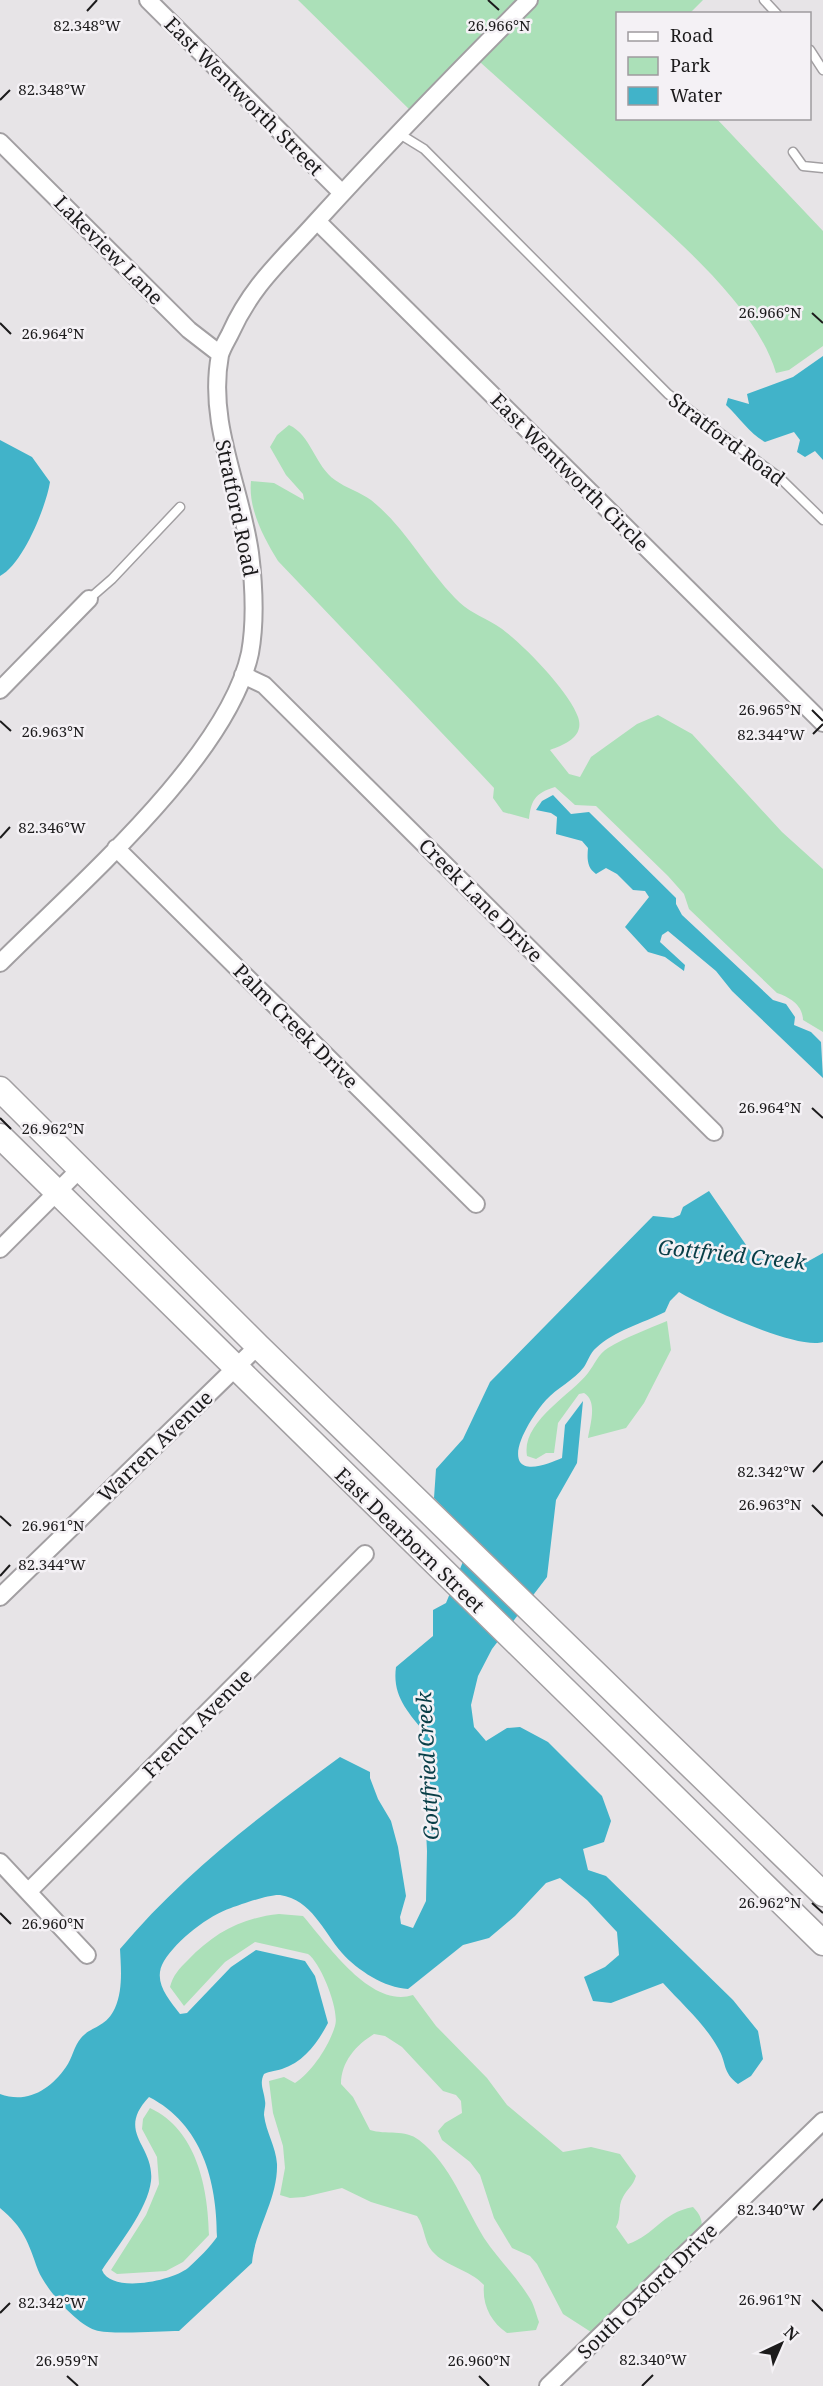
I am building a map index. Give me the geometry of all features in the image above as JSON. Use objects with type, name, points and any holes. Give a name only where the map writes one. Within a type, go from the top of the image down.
[{"type":"main road","name":"East Dearborn Street","points":[[0,1089],[258,1346],[823,1894]]},
{"type":"main road","name":"East Dearborn Street","points":[[0,1136],[384,1515],[820,1932]]},
{"type":"street","name":"East Wentworth Street","points":[[148,0],[341,192]]},
{"type":"street","name":"Stratford Road","points":[[0,963],[116,848],[206,746],[221,724],[243,675],[250,653],[254,588],[249,548],[221,433],[219,400],[220,354],[249,296],[341,192],[529,0]]},
{"type":"street","name":"Lakeview Lane","points":[[0,142],[189,330],[220,354]]},
{"type":"street","name":"East Wentworth Circle","points":[[317,221],[823,723]]},
{"type":"street","points":[[0,690],[88,599]]},
{"type":"street","name":"Creek Lane Drive","points":[[243,675],[264,685],[714,1132]]},
{"type":"street","name":"Palm Creek Drive","points":[[116,848],[476,1204]]},
{"type":"street","points":[[0,1249],[80,1169]]},
{"type":"street","name":"Warren Avenue","points":[[0,1597],[258,1346]]},
{"type":"street","name":"French Avenue","points":[[29,1891],[366,1554]]},
{"type":"street","points":[[0,1862],[87,1955]]},
{"type":"street","name":"South Oxford Drive","points":[[548,2386],[823,2121]]},
{"type":"lane","points":[[764,0],[775,12]]},
{"type":"lane","points":[[811,52],[823,70]]},
{"type":"lane","name":"Stratford Road","points":[[398,133],[424,149],[668,394],[780,478],[823,520]]},
{"type":"lane","points":[[793,152],[803,166],[823,168]]},
{"type":"lane","points":[[88,599],[112,579],[180,507]]},
{"type":"green space","points":[[298,0],[703,0],[691,12],[616,12],[616,120],[718,120],[823,231],[823,346],[789,370],[776,373],[766,347],[751,322],[710,273],[664,228],[471,54],[412,112]]},
{"type":"green space","points":[[289,425],[303,436],[328,474],[339,483],[371,500],[394,522],[460,603],[517,641],[554,680],[578,717],[579,730],[576,735],[561,746],[550,750],[569,774],[580,777],[591,757],[637,724],[658,715],[692,734],[782,832],[823,869],[823,1032],[803,1020],[801,1010],[795,1002],[777,993],[689,909],[684,894],[668,876],[596,806],[575,805],[555,787],[538,795],[531,808],[529,819],[503,812],[493,798],[494,788],[278,561],[255,513],[251,481],[274,483],[304,500],[303,494],[286,475],[270,447],[277,435]]},
{"type":"green space","points":[[667,1321],[671,1350],[644,1403],[626,1428],[588,1438],[592,1414],[591,1402],[584,1393],[579,1394],[558,1423],[554,1453],[546,1453],[536,1459],[527,1456],[527,1444],[539,1421],[588,1373],[602,1353],[622,1340]]},
{"type":"green space","points":[[279,1914],[303,1916],[337,1956],[365,1983],[381,1992],[397,1997],[413,1995],[436,2026],[487,2078],[507,2105],[563,2152],[591,2147],[620,2154],[636,2176],[621,2201],[616,2227],[628,2244],[645,2235],[673,2214],[693,2207],[701,2220],[701,2235],[591,2332],[563,2314],[537,2264],[530,2256],[512,2248],[494,2218],[480,2175],[470,2162],[442,2140],[438,2131],[445,2123],[462,2113],[461,2101],[456,2095],[443,2091],[402,2047],[385,2036],[374,2034],[361,2043],[347,2061],[341,2084],[353,2097],[370,2130],[402,2133],[414,2137],[430,2150],[449,2173],[484,2238],[531,2300],[539,2322],[536,2330],[507,2333],[501,2329],[486,2306],[484,2285],[472,2275],[444,2261],[432,2251],[417,2216],[371,2202],[342,2188],[304,2197],[290,2198],[280,2195],[285,2168],[283,2146],[273,2113],[269,2081],[284,2077],[295,2083],[314,2065],[324,2050],[336,2019],[324,1977],[308,1954],[255,1942],[225,1962],[184,2006],[170,1987],[182,1966],[218,1935],[240,1923]]},
{"type":"green space","points":[[150,2108],[166,2118],[179,2131],[197,2162],[206,2198],[209,2235],[183,2262],[166,2271],[117,2274],[111,2270],[146,2215],[159,2184],[157,2157],[142,2129],[143,2119]]},
{"type":"water","points":[[823,356],[823,460],[815,451],[805,457],[797,452],[800,440],[794,432],[765,442],[749,430],[726,405],[728,398],[749,404],[747,394],[793,377]]},
{"type":"water","points":[[0,440],[32,457],[50,482],[44,506],[25,548],[9,570],[0,576]]},
{"type":"water","points":[[553,795],[571,814],[589,812],[676,898],[676,904],[682,915],[773,1000],[786,1004],[795,1017],[794,1025],[811,1032],[821,1042],[823,1078],[732,991],[716,971],[668,931],[662,935],[660,942],[685,965],[684,971],[665,957],[648,952],[625,927],[649,897],[645,891],[633,890],[617,874],[606,868],[596,874],[593,872],[589,866],[588,848],[582,841],[556,834],[557,817],[551,813],[536,810],[542,801]]},
{"type":"water","name":"Gottfried Creek","points":[[709,1191],[755,1258],[805,1263],[823,1253],[823,1342],[810,1343],[773,1334],[729,1317],[679,1292],[670,1301],[665,1312],[620,1332],[594,1350],[580,1372],[542,1405],[531,1420],[522,1439],[518,1455],[520,1462],[524,1465],[540,1466],[562,1458],[565,1425],[583,1401],[577,1463],[556,1500],[547,1577],[492,1649],[478,1676],[471,1705],[474,1727],[486,1741],[507,1728],[520,1727],[548,1742],[602,1796],[611,1821],[604,1842],[583,1849],[588,1870],[606,1876],[733,2000],[758,2031],[763,2059],[751,2076],[738,2084],[729,2075],[713,2039],[663,1983],[611,2003],[593,2001],[584,1977],[605,1967],[619,1955],[617,1932],[587,1900],[560,1878],[546,1883],[515,1916],[489,1938],[463,1945],[408,1989],[381,1982],[355,1966],[309,1910],[291,1898],[280,1895],[270,1896],[222,1911],[185,1937],[170,1953],[161,1968],[163,1989],[180,2014],[187,2013],[231,1967],[256,1950],[305,1961],[315,1976],[328,2023],[315,2044],[297,2062],[264,2074],[262,2084],[264,2115],[277,2164],[274,2189],[257,2238],[252,2263],[179,2331],[112,2332],[95,2330],[87,2326],[70,2313],[47,2286],[24,2236],[15,2222],[0,2208],[0,2094],[10,2097],[29,2096],[53,2082],[68,2064],[81,2038],[103,2023],[115,2008],[120,1986],[120,1949],[170,1895],[224,1846],[340,1757],[370,1772],[378,1799],[391,1821],[406,1896],[400,1917],[401,1924],[413,1928],[426,1901],[427,1851],[422,1744],[425,1733],[407,1711],[399,1695],[396,1687],[396,1667],[433,1636],[433,1610],[446,1603],[469,1547],[470,1535],[434,1498],[436,1469],[463,1439],[490,1382],[653,1216],[673,1218],[680,1215],[683,1207]],"holes":[[[149,2097],[167,2108],[182,2122],[194,2138],[203,2156],[214,2195],[217,2237],[208,2249],[180,2273],[156,2281],[117,2282],[102,2270],[138,2215],[149,2192],[151,2181],[148,2158],[136,2130],[139,2109]]]}]
